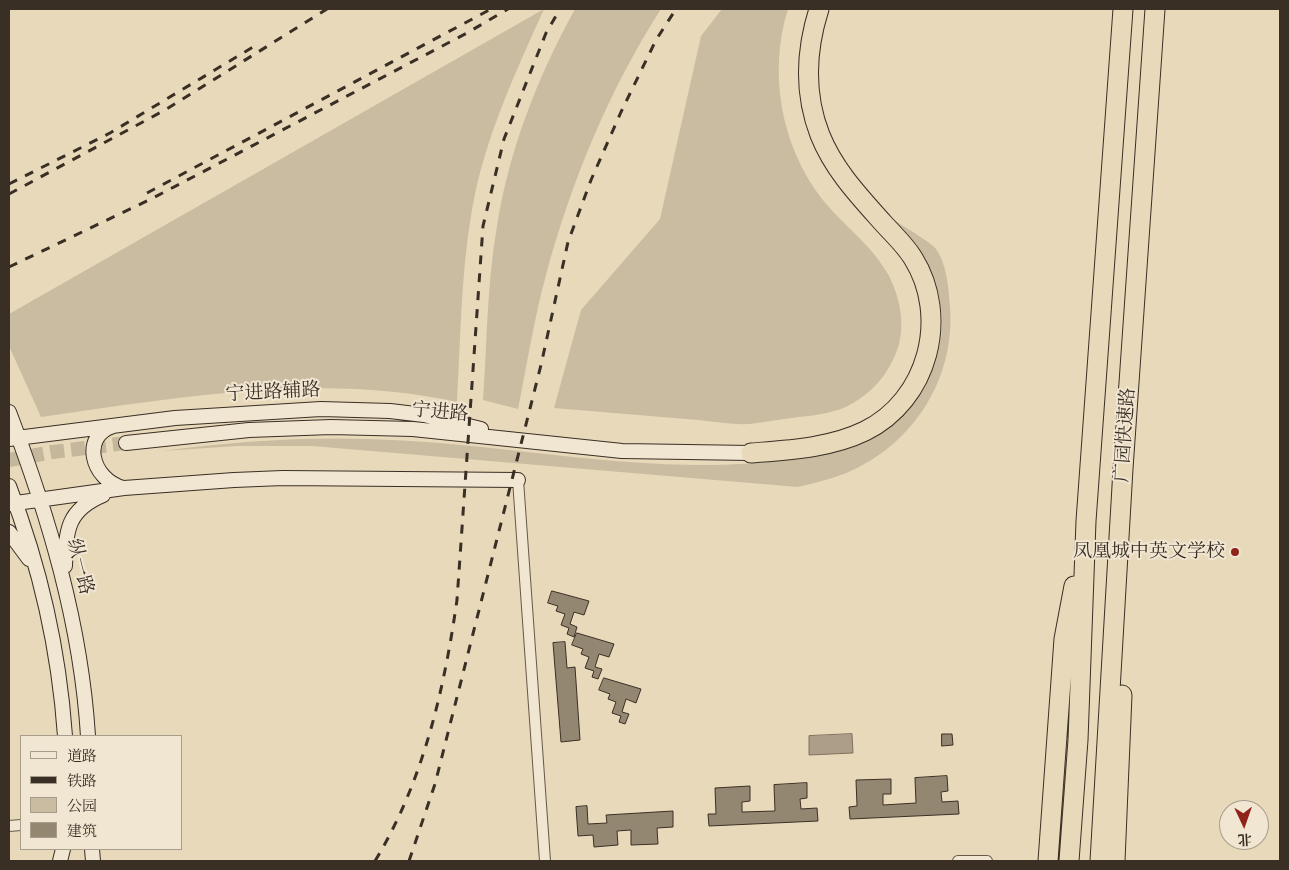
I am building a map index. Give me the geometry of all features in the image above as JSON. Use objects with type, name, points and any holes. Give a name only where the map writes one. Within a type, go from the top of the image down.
[{"type":"highway","points":[[751,453],[825,444],[846,439],[867,430],[885,418],[914,385],[924,365],[930,344],[932,322],[929,300],[923,279],[914,259],[901,241],[846,181],[831,158],[820,134],[812,109],[808,82],[808,56],[812,29],[819,9]]},
{"type":"highway","name":"广园快速路","points":[[1069,861],[1078,740],[1086,521],[1123,9]]},
{"type":"highway","name":"广园快速路","points":[[1100,861],[1149,75],[1156,9]]},
{"type":"highway","points":[[1115,861],[1122,688],[1124,469]]},
{"type":"highway","points":[[1048,861],[1064,639],[1086,521]]},
{"type":"street","name":"宁进路辅路","points":[[14,438],[118,424],[238,413],[356,408],[424,415],[537,443]]},
{"type":"street","name":"纵一路","points":[[9,412],[14,438],[40,499],[64,579],[79,656],[88,735]]},
{"type":"street","points":[[118,424],[109,427],[97,439],[94,461],[104,480],[124,488]]},
{"type":"street","name":"宁进路","points":[[126,443],[241,430],[331,426],[413,429],[631,452],[751,453]]},
{"type":"street","points":[[12,503],[124,488],[283,478],[415,481],[518,480],[546,861]]},
{"type":"street","points":[[9,486],[12,503],[42,584],[56,659],[65,735]]},
{"type":"street","points":[[64,579],[66,540],[69,525],[77,511],[89,500],[124,488]]},
{"type":"street","points":[[9,532],[29,559],[42,584]]},
{"type":"street","points":[[958,861],[987,861]]},
{"type":"green space","points":[[544,9],[496,123],[475,194],[464,272],[457,402],[406,393],[354,389],[301,389],[197,396],[41,417],[9,346],[9,314]]},
{"type":"green space","points":[[575,9],[661,9],[608,104],[567,206],[556,240],[534,325],[518,409],[483,400],[489,291],[497,226],[509,169],[527,114],[549,60]]},
{"type":"green space","points":[[722,9],[788,9],[782,33],[779,83],[782,108],[788,132],[808,178],[822,199],[875,255],[889,276],[897,296],[901,318],[900,339],[893,360],[885,373],[866,395],[847,406],[820,414],[750,424],[554,408],[581,310],[660,219],[701,36]]},
{"type":"green space","points":[[893,219],[933,246],[943,262],[947,278],[950,308],[950,333],[946,356],[939,379],[928,401],[915,421],[899,439],[859,467],[829,479],[798,487],[312,446],[237,446],[162,451],[224,444],[348,438],[458,445],[599,460],[692,465],[740,464],[787,460],[852,448],[884,431],[905,413],[914,402],[928,378],[938,352],[942,334],[942,315],[934,280],[916,247]]},
{"type":"shaded area","points":[[852,734],[853,753],[809,755],[809,736]]},
{"type":"building","points":[[552,591],[589,601],[584,615],[574,612],[570,624],[577,627],[574,637],[567,634],[569,628],[561,625],[565,614],[556,611],[558,606],[548,603]]},
{"type":"building","points":[[577,633],[614,644],[609,657],[599,654],[595,667],[602,669],[598,679],[592,677],[594,671],[585,668],[589,657],[581,654],[583,649],[572,645]]},
{"type":"building","points":[[565,642],[567,668],[575,667],[580,740],[561,742],[553,643]]},
{"type":"building","points":[[604,678],[641,689],[636,703],[626,699],[622,712],[629,714],[625,724],[619,722],[621,716],[612,713],[616,702],[608,699],[610,694],[599,690]]},
{"type":"building","points":[[942,734],[952,734],[953,745],[942,746]]},
{"type":"building","points":[[947,776],[948,791],[941,792],[942,802],[958,801],[959,814],[850,819],[849,807],[857,806],[856,780],[891,779],[891,794],[883,794],[883,805],[916,803],[915,778]]},
{"type":"building","points":[[807,783],[807,798],[800,799],[801,809],[817,808],[818,821],[709,826],[708,814],[716,814],[715,788],[750,786],[750,801],[742,802],[742,812],[775,811],[774,785]]},
{"type":"building","points":[[587,806],[588,824],[607,823],[606,815],[673,811],[673,827],[657,828],[658,844],[631,845],[631,830],[617,831],[618,845],[594,847],[593,835],[578,836],[576,807]]},
{"type":"tunnel","points":[[9,460],[53,452],[126,443]]},
{"type":"railway","points":[[9,194],[165,110],[327,9]]},
{"type":"railway","points":[[147,193],[491,9]]},
{"type":"railway","points":[[9,267],[153,198],[467,33],[508,9]]},
{"type":"railway","points":[[375,861],[392,831],[419,768],[438,702],[452,634],[457,600],[483,226],[504,139],[546,33],[560,9]]},
{"type":"railway","points":[[409,861],[435,784],[541,365],[568,242],[591,180],[621,112],[656,40],[676,9]]},
{"type":"railway","points":[[9,184],[110,133],[253,47]]},
{"type":"place","name":"凤凰城中英文学校","points":[[1235,552]]}]
